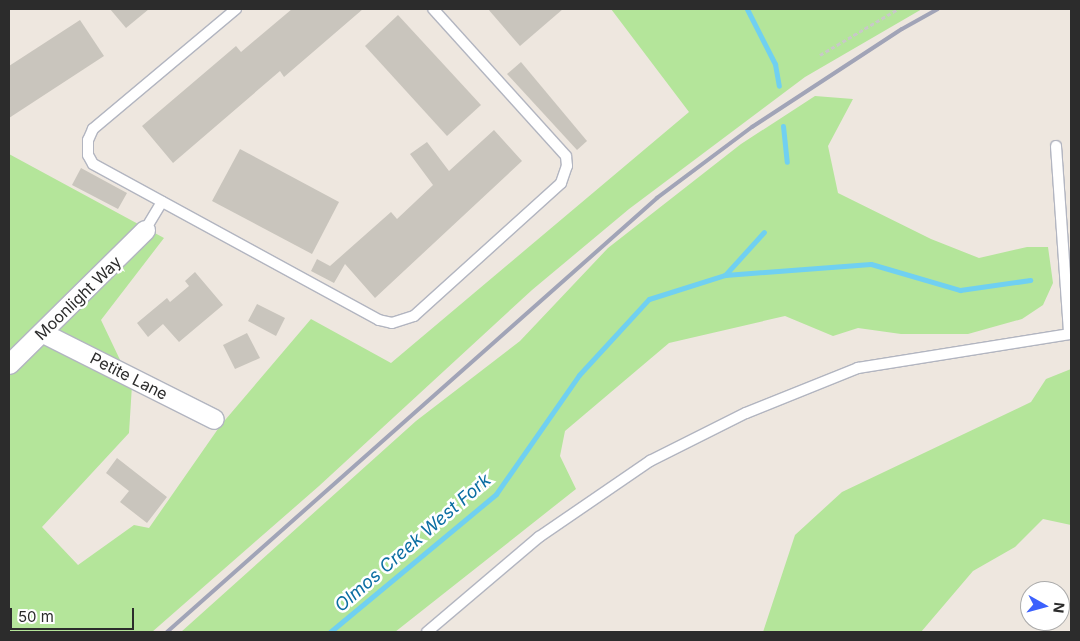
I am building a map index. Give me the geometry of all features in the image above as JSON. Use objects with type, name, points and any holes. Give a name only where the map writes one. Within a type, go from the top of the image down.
[{"type":"street","name":"Moonlight Way","points":[[9,364],[43,333],[145,230]]},
{"type":"street","name":"Petite Lane","points":[[43,333],[214,419]]},
{"type":"lane","points":[[236,9],[93,129],[88,140],[88,155],[93,164],[379,320],[392,323],[414,316],[561,182],[567,166],[566,156],[433,9]]},
{"type":"lane","points":[[427,632],[539,537],[650,461],[746,413],[858,368],[1070,334],[1056,146]]},
{"type":"lane","points":[[145,230],[162,202]]},
{"type":"path","points":[[820,55],[898,9]]},
{"type":"green space","points":[[611,9],[922,9],[805,77],[629,209],[532,290],[319,486],[152,632],[9,632],[9,154],[164,238],[101,320],[132,385],[129,433],[42,527],[78,565],[134,525],[149,528],[220,426],[311,319],[391,363],[689,112]]},
{"type":"green space","points":[[815,96],[853,99],[828,146],[838,193],[931,239],[979,258],[1027,247],[1048,247],[1053,283],[1043,305],[1022,319],[968,334],[901,334],[858,328],[833,336],[785,316],[669,343],[565,431],[560,456],[576,489],[395,632],[181,632],[416,421],[520,341],[608,248],[741,144]]},
{"type":"green space","points":[[1071,369],[1071,525],[1043,519],[1015,547],[973,571],[921,632],[763,632],[795,535],[842,492],[1031,402],[1046,379]]},
{"type":"building","points":[[110,9],[149,9],[126,28]]},
{"type":"building","points":[[292,9],[363,9],[284,77],[280,71],[173,163],[142,126],[236,46],[241,52]]},
{"type":"building","points":[[488,9],[563,9],[520,46]]},
{"type":"building","points":[[398,15],[481,105],[447,136],[365,46]]},
{"type":"building","points":[[80,20],[104,56],[9,118],[9,66]]},
{"type":"building","points":[[521,62],[587,141],[577,150],[507,74]]},
{"type":"building","points":[[494,130],[522,161],[375,298],[345,264],[334,283],[311,271],[317,259],[330,266],[391,212],[397,219],[433,185],[410,154],[427,142],[449,171]]},
{"type":"building","points":[[240,149],[339,202],[312,254],[212,201]]},
{"type":"building","points":[[81,168],[127,193],[118,209],[72,185]]},
{"type":"building","points":[[195,272],[223,305],[179,342],[163,324],[148,337],[137,323],[167,298],[170,302],[189,286],[185,281]]},
{"type":"building","points":[[257,304],[285,318],[276,336],[248,321]]},
{"type":"building","points":[[247,333],[260,358],[235,369],[223,345]]},
{"type":"building","points":[[117,458],[167,497],[147,523],[120,502],[129,491],[106,473]]},
{"type":"waterway","points":[[747,9],[775,64],[779,86]]},
{"type":"waterway","points":[[783,126],[787,162]]},
{"type":"waterway","points":[[725,275],[764,232]]},
{"type":"waterway","name":"Olmos Creek West Fork","points":[[330,632],[496,494],[579,375],[649,299],[725,275],[871,264],[960,290],[1030,280]]},
{"type":"railway","points":[[167,632],[657,198],[752,127],[902,29],[938,9]]}]
